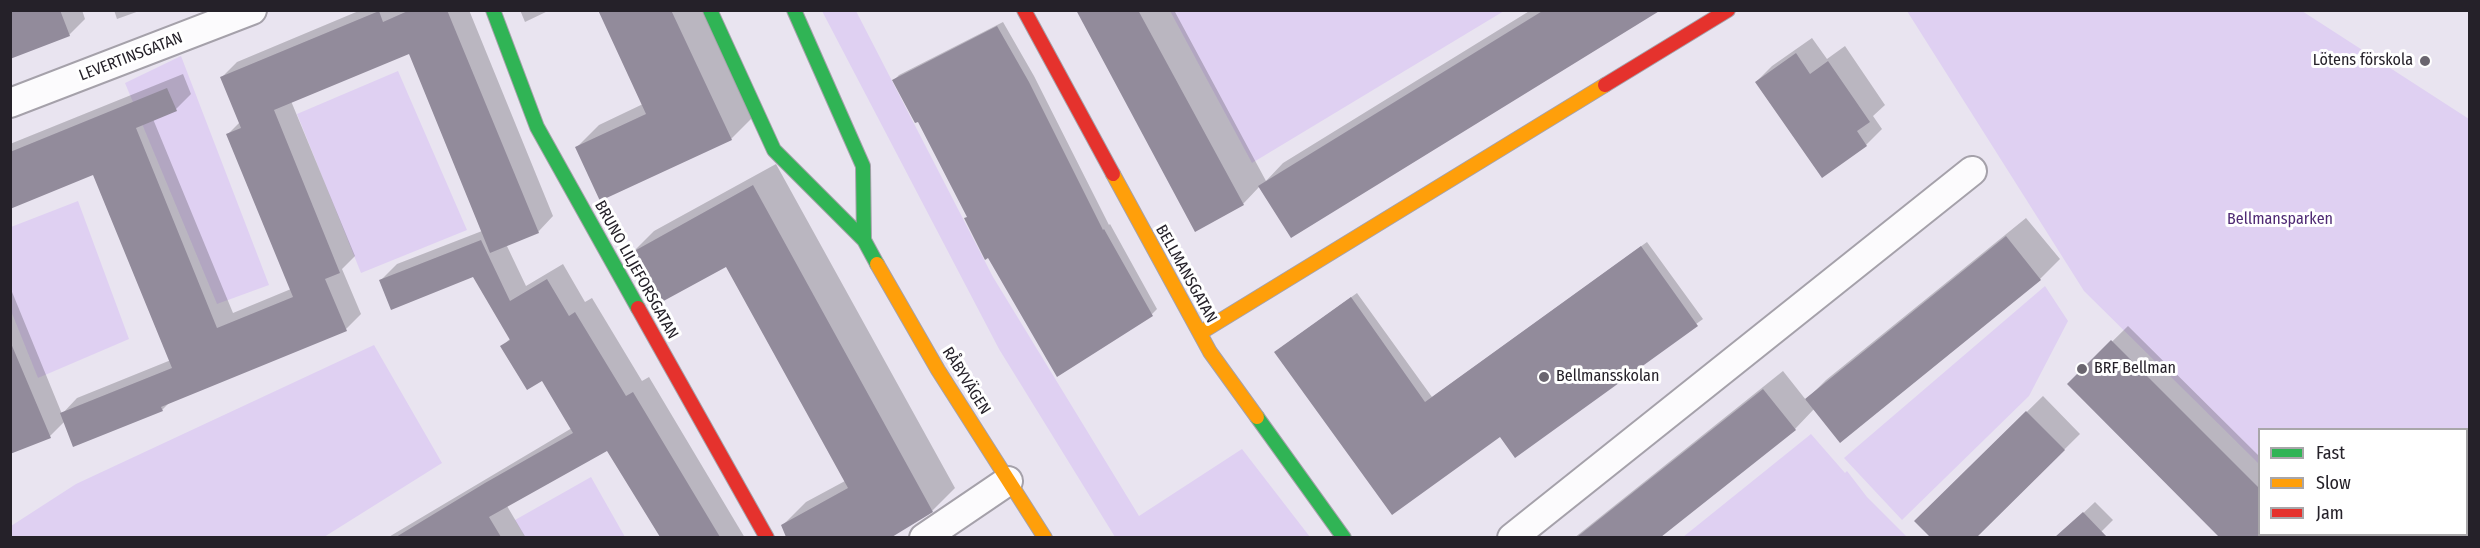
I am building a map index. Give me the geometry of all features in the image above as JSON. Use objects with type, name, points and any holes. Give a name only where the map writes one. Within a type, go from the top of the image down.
[{"type":"street","name":"LEVERTINSGATAN","points":[[10,104],[252,10]]},
{"type":"street","name":"BRUNO LILJEFORSGATAN","points":[[493,10],[537,127],[767,537]]},
{"type":"street","name":"RÅBYVÄGEN","points":[[710,10],[774,150],[864,240],[938,369],[1045,537]]},
{"type":"street","name":"RÅBYVÄGEN","points":[[794,10],[863,166],[864,240]]},
{"type":"street","name":"BELLMANSGATAN","points":[[1024,10],[1210,352],[1344,537]]},
{"type":"street","points":[[1200,333],[1728,10]]},
{"type":"street","points":[[1512,537],[1972,171]]},
{"type":"street","points":[[924,537],[1008,481]]},
{"type":"green space","points":[[822,11],[856,11],[993,277],[1139,516],[1242,449],[1310,537],[1115,537],[999,349]]},
{"type":"green space","points":[[1170,11],[1504,11],[1252,163]]},
{"type":"green space","name":"Bellmansparken","points":[[1907,11],[2302,11],[2469,119],[2469,537],[2312,537],[2468,536],[2468,428],[2258,428],[2258,463],[2084,291]]},
{"type":"green space","points":[[181,56],[269,285],[217,304],[125,83]]},
{"type":"green space","points":[[398,71],[467,230],[361,273],[297,114]]},
{"type":"green space","points":[[78,201],[129,339],[38,378],[11,311],[11,227]]},
{"type":"green space","points":[[2045,286],[2068,321],[2029,396],[1902,520],[1844,458]]},
{"type":"green space","points":[[374,345],[442,463],[324,537],[11,537],[11,526],[76,484]]},
{"type":"green space","points":[[1811,434],[1845,473],[1847,471],[1867,497],[1907,537],[1683,537]]},
{"type":"green space","points":[[591,477],[625,537],[525,537],[515,520]]},
{"type":"building","points":[[10,10],[60,10],[70,36],[10,59]]},
{"type":"building","points":[[410,10],[447,10],[539,233],[490,253],[409,54],[274,110],[340,273],[325,279],[347,331],[161,407],[163,411],[73,447],[60,413],[172,368],[93,175],[10,209],[10,152],[167,88],[177,111],[136,128],[217,328],[293,297],[226,134],[241,128],[220,77],[379,11],[383,22]]},
{"type":"building","points":[[598,10],[671,10],[732,140],[600,201],[575,147],[646,114]]},
{"type":"building","points":[[1076,10],[1138,10],[1244,205],[1195,232]]},
{"type":"building","points":[[1544,10],[1661,10],[1291,238],[1258,186]]},
{"type":"building","points":[[997,26],[1029,82],[1103,230],[1153,316],[1057,377],[988,258],[985,260],[964,218],[967,217],[918,122],[915,123],[892,80]]},
{"type":"building","points":[[1796,53],[1810,74],[1828,61],[1870,122],[1857,131],[1867,146],[1822,178],[1755,82]]},
{"type":"building","points":[[753,185],[933,512],[892,537],[786,537],[781,525],[848,488],[726,267],[658,304],[629,254]]},
{"type":"building","points":[[2006,236],[2041,280],[1840,443],[1805,399]]},
{"type":"building","points":[[481,240],[510,301],[547,279],[569,316],[575,312],[626,396],[633,392],[720,537],[660,537],[607,451],[489,517],[501,537],[396,537],[573,433],[542,381],[527,390],[500,346],[510,340],[473,277],[391,310],[379,280]]},
{"type":"building","name":"Bellmansskolan","points":[[1641,246],[1698,326],[1515,458],[1500,437],[1392,515],[1274,352],[1351,297],[1425,402]]},
{"type":"building","points":[[2111,340],[2258,487],[2259,537],[2219,537],[2067,384]]},
{"type":"building","points":[[10,341],[51,438],[10,454]]},
{"type":"building","points":[[1763,389],[1796,430],[1661,537],[1577,537]]},
{"type":"building","points":[[2026,411],[2065,450],[1977,537],[1930,537],[1914,521]]},
{"type":"building","points":[[2083,512],[2107,537],[2055,537]]},
{"type":"traffic: fast","points":[[493,10],[537,127],[638,308]]},
{"type":"traffic: fast","points":[[710,10],[774,150],[864,240],[877,264]]},
{"type":"traffic: fast","points":[[794,10],[863,166],[864,240]]},
{"type":"traffic: fast","points":[[1257,417],[1344,538]]},
{"type":"traffic: slow","points":[[1200,333],[1605,85]]},
{"type":"traffic: slow","points":[[1113,174],[1210,352],[1257,417]]},
{"type":"traffic: slow","points":[[877,264],[938,370],[1045,538]]},
{"type":"traffic: jam","points":[[1024,10],[1113,174]]},
{"type":"traffic: jam","points":[[1605,85],[1728,10]]},
{"type":"traffic: jam","points":[[638,308],[767,538]]},
{"type":"place","name":"Lötens förskola","points":[[2425,61]]},
{"type":"place","name":"BRF Bellman","points":[[2082,369]]},
{"type":"place","name":"Bellmansskolan","points":[[1544,377]]}]
